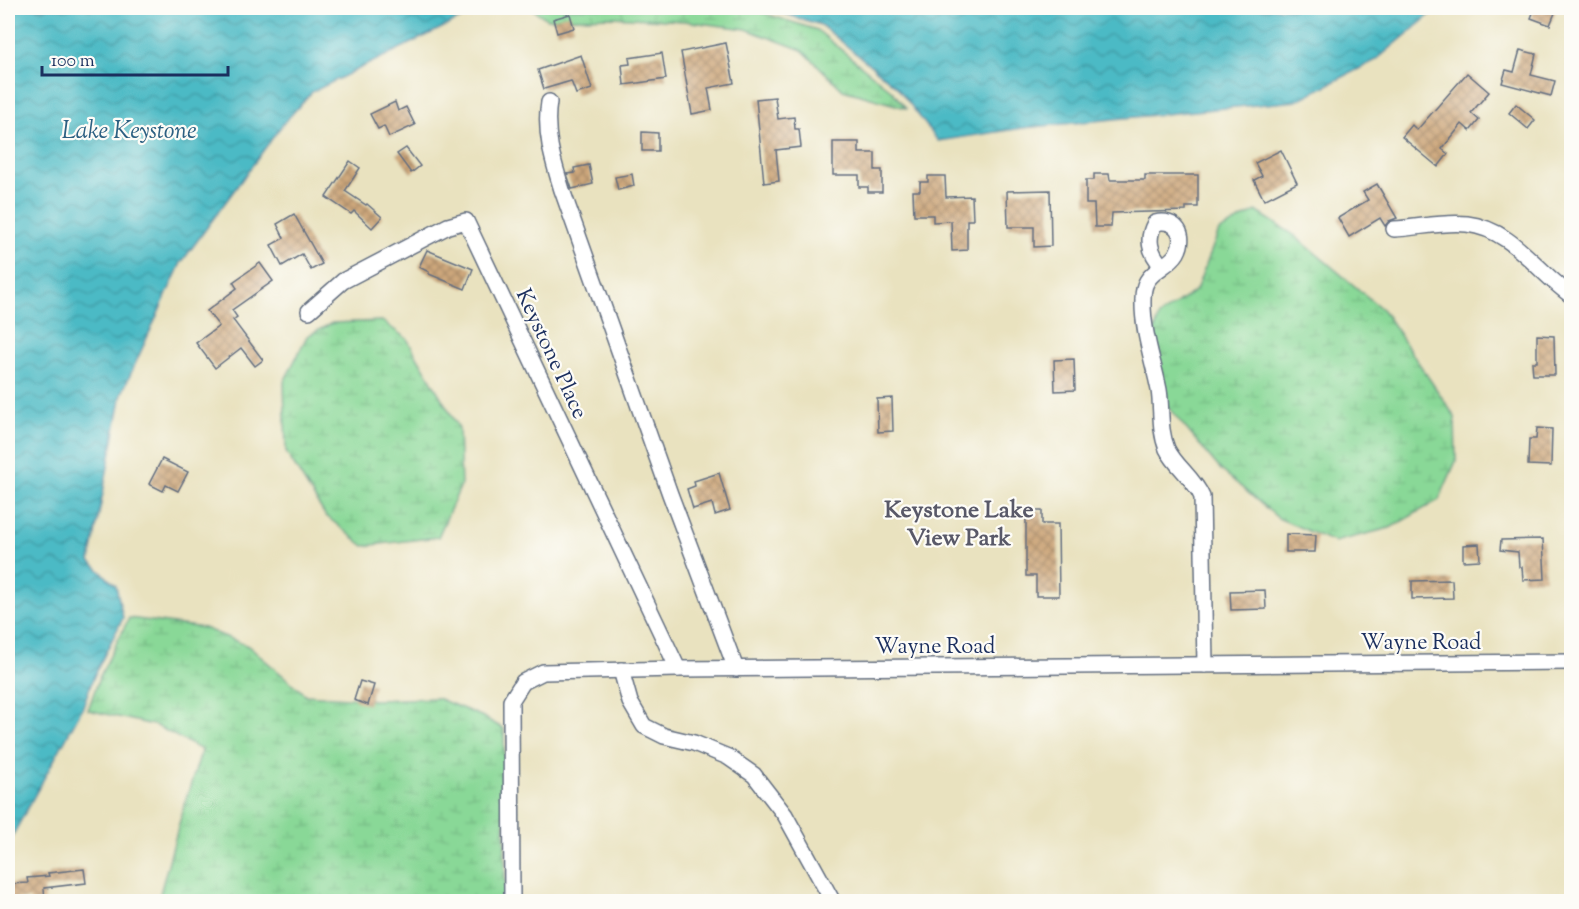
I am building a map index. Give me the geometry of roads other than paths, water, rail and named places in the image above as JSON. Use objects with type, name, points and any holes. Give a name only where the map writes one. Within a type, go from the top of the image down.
[{"type":"street","points":[[549,102],[546,118],[554,164],[562,190],[670,494],[736,669]]},
{"type":"street","name":"Keystone Place","points":[[309,310],[343,281],[448,226],[466,221],[678,669]]},
{"type":"street","points":[[1394,230],[1466,224],[1482,227],[1499,234],[1513,244],[1559,288],[1572,296]]},
{"type":"street","points":[[1162,266],[1146,283],[1143,298],[1145,326],[1159,394],[1163,439],[1178,466],[1198,487],[1202,497],[1205,665]]},
{"type":"street","name":"Wayne Road","points":[[512,902],[511,701],[523,682],[543,672],[1572,662]]},
{"type":"street","points":[[621,670],[630,702],[644,726],[664,736],[694,743],[728,757],[754,775],[785,815],[833,902]]},
{"type":"water","name":"Lake Keystone","points":[[8,8],[489,8],[478,10],[312,92],[282,125],[181,263],[122,393],[90,561],[116,586],[123,618],[94,676],[82,709],[8,844]]},
{"type":"water","points":[[765,8],[1438,8],[1376,60],[1296,101],[1023,128],[938,141],[897,87],[821,25]]},
{"type":"district","name":"Keystone Lake View Park","points":[[959,523]]}]
